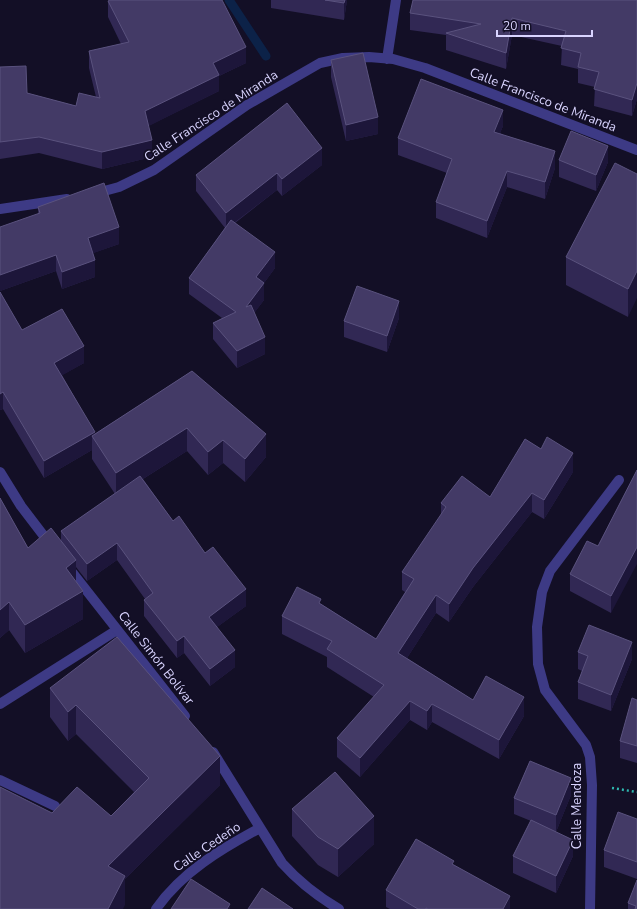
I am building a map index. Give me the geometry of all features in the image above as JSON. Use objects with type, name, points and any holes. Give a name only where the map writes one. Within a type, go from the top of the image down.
[{"type":"street","points":[[387,59],[396,0]]},
{"type":"street","name":"Calle Francisco de Miranda","points":[[0,208],[79,197],[119,187],[154,170],[247,105],[320,64],[342,58],[387,59],[425,68],[637,150]]},
{"type":"street","name":"Calle Simón Bolívar","points":[[0,472],[21,506],[58,555],[189,721]]},
{"type":"street","name":"Calle Mendoza","points":[[590,909],[592,785],[590,757],[586,745],[545,690],[538,664],[537,627],[542,592],[550,571],[619,480]]},
{"type":"street","points":[[0,704],[117,630]]},
{"type":"street","points":[[208,745],[225,769],[282,863],[296,879],[309,890],[339,909]]},
{"type":"street","points":[[0,780],[55,806]]},
{"type":"street","name":"Calle Cedeño","points":[[156,909],[176,884],[196,868],[232,843],[260,828]]},
{"type":"building","points":[[222,0],[246,47],[213,63],[219,75],[145,111],[152,140],[102,152],[39,137],[0,142],[0,67],[26,66],[27,93],[76,106],[79,93],[100,98],[89,51],[129,42],[108,1]]},
{"type":"building","points":[[325,0],[345,0],[344,3]]},
{"type":"building","points":[[413,0],[637,0],[637,83],[632,100],[594,89],[599,72],[578,67],[581,53],[561,48],[566,31],[512,18],[506,53],[446,33],[481,24],[410,13]]},
{"type":"building","points":[[363,53],[378,117],[346,125],[331,60]]},
{"type":"building","points":[[421,79],[503,110],[494,132],[555,151],[545,182],[507,171],[487,221],[436,202],[452,159],[398,138]]},
{"type":"building","points":[[287,103],[322,148],[282,179],[277,173],[226,213],[196,175]]},
{"type":"building","points":[[571,131],[608,146],[596,175],[559,160]]},
{"type":"building","points":[[615,163],[637,174],[637,271],[628,289],[566,257]]},
{"type":"building","points":[[104,183],[119,227],[88,238],[95,260],[62,272],[56,255],[0,275],[0,227],[40,213],[38,207]]},
{"type":"building","points":[[231,220],[275,252],[256,277],[264,283],[246,307],[251,305],[265,337],[237,351],[213,323],[236,312],[189,278]]},
{"type":"building","points":[[357,286],[399,301],[387,336],[344,321]]},
{"type":"building","points":[[0,292],[22,330],[62,309],[84,346],[54,363],[95,432],[44,461],[3,392],[0,394]]},
{"type":"building","points":[[192,371],[266,434],[245,459],[223,440],[208,452],[187,428],[116,473],[92,436]]},
{"type":"building","points":[[547,437],[573,453],[544,500],[532,493],[473,568],[449,604],[436,595],[398,653],[473,700],[486,676],[524,697],[499,740],[432,704],[427,711],[410,701],[360,758],[337,738],[384,685],[327,649],[332,641],[282,616],[297,587],[321,599],[319,603],[376,639],[414,579],[402,572],[446,507],[441,503],[462,476],[490,497],[525,439],[541,449]]},
{"type":"building","points":[[637,470],[637,547],[611,596],[570,574],[587,541],[598,546]]},
{"type":"building","points":[[140,476],[173,521],[179,516],[205,553],[213,547],[246,589],[209,617],[235,650],[210,669],[184,636],[177,641],[144,600],[153,593],[117,543],[87,564],[61,531]]},
{"type":"building","points":[[0,498],[28,548],[51,528],[76,560],[66,568],[83,591],[25,625],[9,602],[0,610]]},
{"type":"building","points":[[589,625],[632,642],[611,695],[578,682],[588,656],[578,652]]},
{"type":"building","points":[[117,637],[220,756],[108,866],[125,876],[108,909],[0,909],[0,787],[52,813],[77,787],[111,816],[149,778],[76,705],[68,712],[50,688]]},
{"type":"building","points":[[632,698],[637,700],[637,746],[620,741]]},
{"type":"building","points":[[530,761],[571,778],[556,815],[514,798]]},
{"type":"building","points":[[335,772],[374,816],[338,849],[318,837],[292,809]]},
{"type":"building","points":[[618,812],[637,819],[637,862],[604,850]]},
{"type":"building","points":[[531,820],[573,840],[556,876],[513,856]]},
{"type":"building","points":[[416,839],[454,861],[452,864],[510,896],[503,909],[418,909],[386,890]]},
{"type":"building","points":[[191,879],[230,904],[227,909],[171,909]]},
{"type":"building","points":[[637,880],[637,909],[635,909],[636,906],[628,903]]},
{"type":"building","points":[[262,888],[293,909],[248,909]]},
{"type":"waterway","points":[[229,0],[266,56]]}]
